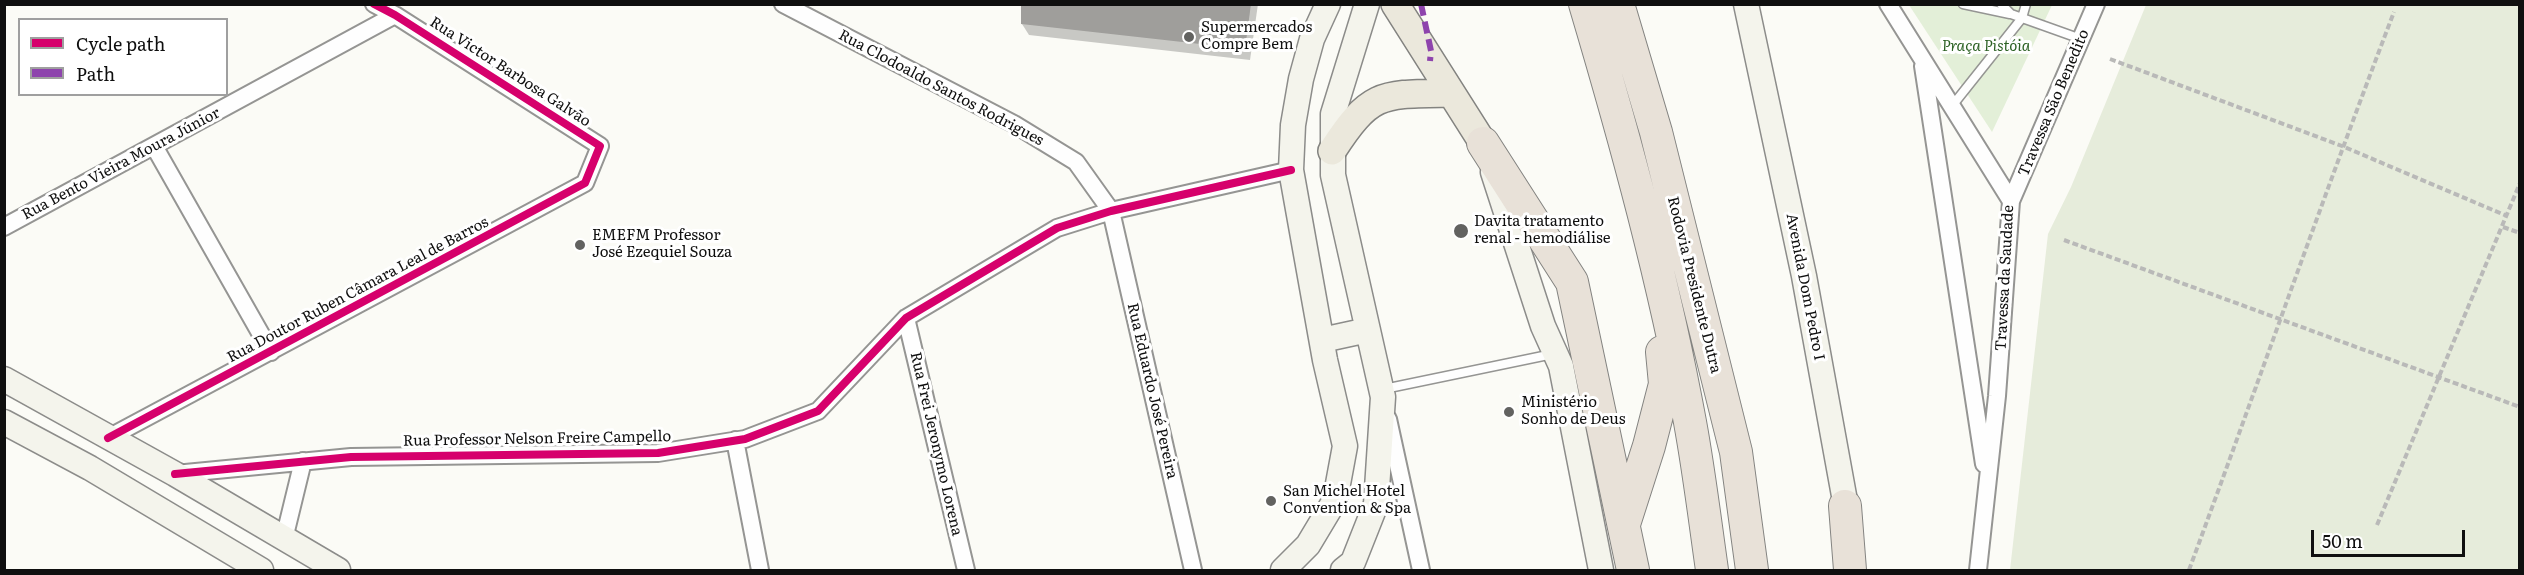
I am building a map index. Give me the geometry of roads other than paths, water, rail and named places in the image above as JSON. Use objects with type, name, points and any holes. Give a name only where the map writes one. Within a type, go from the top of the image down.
[{"type":"highway","points":[[1585,4],[1625,139],[1653,253],[1690,423],[1712,570]]},
{"type":"highway","name":"Rodovia Presidente Dutra","points":[[1618,4],[1656,132],[1736,453],[1752,570]]},
{"type":"highway","points":[[1483,143],[1554,250],[1572,282],[1633,570]]},
{"type":"highway","points":[[1623,527],[1649,446],[1665,384],[1653,253]]},
{"type":"highway","points":[[1845,506],[1850,570]]},
{"type":"main road","points":[[1283,570],[1308,545],[1335,500],[1345,446],[1322,340],[1291,171],[1293,125],[1301,79],[1312,39],[1328,4]]},
{"type":"main road","points":[[1343,570],[1353,562],[1376,504],[1382,393],[1333,175],[1332,151],[1333,114],[1367,4]]},
{"type":"main road","points":[[1395,4],[1483,143],[1543,326],[1562,366],[1600,567]]},
{"type":"main road","name":"Avenida Dom Pedro I","points":[[1746,4],[1804,276],[1845,506],[1860,570]]},
{"type":"main road","points":[[1332,151],[1353,119],[1370,104],[1395,94],[1451,93]]},
{"type":"main road","points":[[1322,340],[1368,330]]},
{"type":"main road","points":[[4,379],[175,474],[338,570]]},
{"type":"main road","points":[[42,400],[14,427],[90,468],[261,570]]},
{"type":"street","name":"Rua Victor Barbosa Galvão","points":[[374,4],[395,15],[600,146]]},
{"type":"street","name":"Rua Clodoaldo Santos Rodrigues","points":[[783,4],[1014,124],[1076,162],[1111,211]]},
{"type":"street","name":"Travessa da Saudade","points":[[1888,4],[2011,201],[1998,396],[1978,570]]},
{"type":"street","name":"Travessa São Benedito","points":[[2011,201],[2096,4]]},
{"type":"street","name":"Rua Bento Vieira Moura Júnior","points":[[4,227],[395,15]]},
{"type":"street","name":"Travessa da Saudade","points":[[1922,59],[1988,487]]},
{"type":"street","points":[[154,146],[271,352]]},
{"type":"street","name":"Rua Doutor Ruben Câmara Leal de Barros","points":[[108,438],[585,183],[600,146]]},
{"type":"street","name":"Rua Professor Nelson Freire Campello","points":[[175,474],[351,457],[658,453],[735,440],[818,411],[906,318],[1057,228],[1111,211],[1291,171]]},
{"type":"street","name":"Rua Eduardo José Pereira","points":[[1111,211],[1193,570]]},
{"type":"street","name":"Rua Frei Jeronymo Lorena","points":[[906,318],[966,570]]},
{"type":"street","points":[[1543,326],[1587,549],[1600,567]]},
{"type":"street","points":[[1382,393],[1421,570]]},
{"type":"street","points":[[735,440],[760,570]]},
{"type":"street","points":[[284,538],[303,462]]},
{"type":"lane","points":[[1963,4],[2011,14],[2081,39]]},
{"type":"lane","points":[[2001,4],[2011,14]]},
{"type":"lane","points":[[1952,106],[2022,18],[2026,4]]},
{"type":"lane","points":[[1382,393],[1548,355]]},
{"type":"place","name":"Supermercados Compre Bem","points":[[1189,37]]},
{"type":"place","name":"Davita tratamento renal - hemodiálise","points":[[1461,231]]},
{"type":"place","name":"EMEFM Professor José Ezequiel Souza","points":[[580,245]]},
{"type":"place","name":"Ministério Sonho de Deus","points":[[1509,412]]},
{"type":"place","name":"San Michel Hotel Convention & Spa","points":[[1271,501]]},
{"type":"park label","name":"Praça Pistóia","points":[[1986,47]]}]
